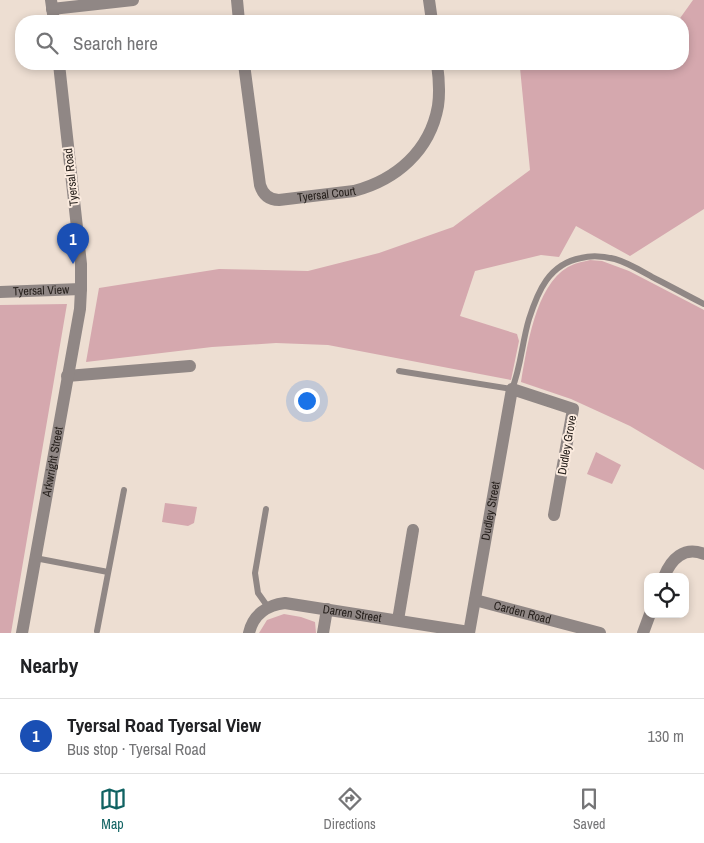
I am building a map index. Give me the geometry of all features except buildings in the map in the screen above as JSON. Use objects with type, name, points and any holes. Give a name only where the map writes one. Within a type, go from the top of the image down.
[{"type":"street","points":[[52,10],[133,0]]},
{"type":"street","points":[[237,0],[238,15]]},
{"type":"street","points":[[429,0],[431,15]]},
{"type":"street","name":"Tyersal Road","points":[[59,70],[81,264],[81,290]]},
{"type":"street","name":"Tyersal Court","points":[[245,70],[261,190],[270,199],[279,200],[354,191],[383,180],[401,169],[422,145],[432,126],[439,96],[437,70]]},
{"type":"street","name":"Tyersal View","points":[[0,292],[81,290]]},
{"type":"street","name":"Arkwright Street","points":[[22,633],[80,310],[81,290]]},
{"type":"street","points":[[67,376],[190,366]]},
{"type":"street","name":"Dudley Grove","points":[[512,390],[574,409],[554,515]]},
{"type":"street","name":"Dudley Street","points":[[469,632],[512,390]]},
{"type":"street","points":[[399,625],[413,530]]},
{"type":"street","points":[[666,573],[669,565],[679,555],[693,551],[704,554]]},
{"type":"street","name":"Carden Road","points":[[475,600],[600,633]]},
{"type":"street","name":"Darren Street","points":[[268,607],[285,603],[327,609],[399,625],[469,632]]},
{"type":"street","points":[[249,633],[254,620],[268,607]]},
{"type":"street","points":[[323,633],[327,609]]},
{"type":"street","points":[[643,633],[649,618]]},
{"type":"lane","points":[[399,371],[512,390],[529,319],[544,284],[552,272],[563,264],[588,256],[616,259],[704,304]]},
{"type":"lane","points":[[97,631],[124,490]]},
{"type":"lane","points":[[266,509],[256,573],[258,593],[268,607]]},
{"type":"lane","points":[[35,558],[108,572]]},
{"type":"shaded area","points":[[693,0],[704,0],[704,209],[630,256],[576,226],[559,257],[541,255],[475,271],[460,316],[517,334],[519,341],[511,380],[328,345],[276,343],[212,347],[86,362],[99,288],[219,269],[308,271],[379,253],[453,227],[530,170],[520,70],[689,70],[689,15],[682,15]]},
{"type":"shaded area","points":[[590,260],[602,261],[629,271],[704,310],[704,470],[630,426],[571,399],[521,382],[534,319],[548,288],[557,276],[568,267]]},
{"type":"shaded area","points":[[67,304],[11,633],[0,633],[0,305]]},
{"type":"shaded area","points":[[596,452],[621,465],[612,484],[587,474]]},
{"type":"shaded area","points":[[165,503],[197,507],[194,523],[188,526],[162,522]]},
{"type":"shaded area","points":[[284,614],[315,622],[316,633],[259,633],[267,620]]},
{"type":"place","name":"Tyersal Road Tyersal View","points":[[73,264]]}]
